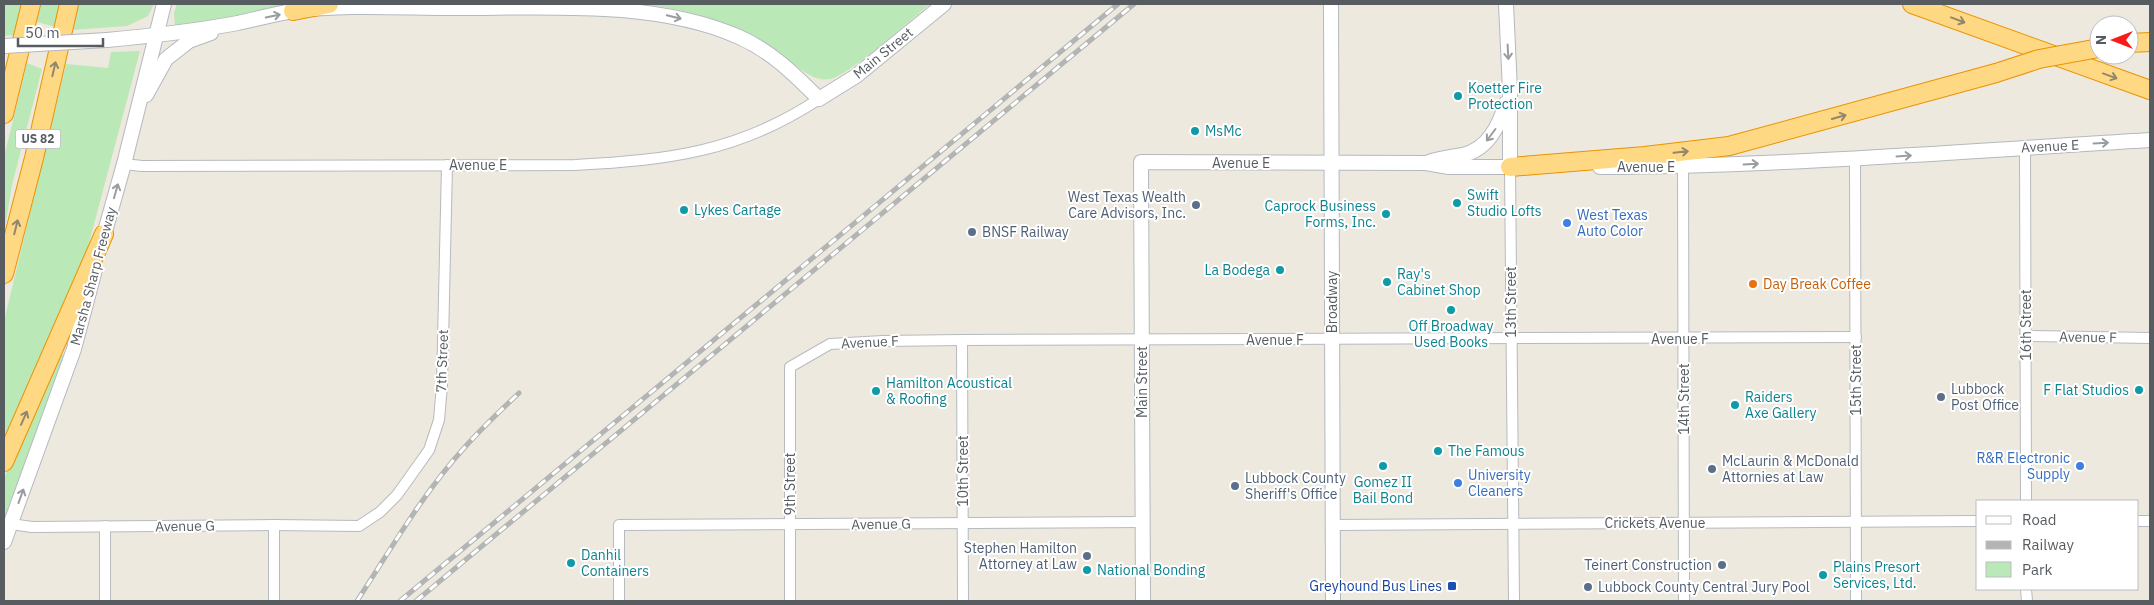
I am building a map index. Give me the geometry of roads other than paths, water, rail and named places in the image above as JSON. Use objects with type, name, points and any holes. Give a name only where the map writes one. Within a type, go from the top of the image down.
[{"type":"highway","name":"US 82","points":[[4,114],[31,4]]},
{"type":"highway","name":"US 82","points":[[4,274],[34,158],[69,4]]},
{"type":"highway","points":[[294,11],[328,4]]},
{"type":"highway","points":[[1912,4],[2150,90]]},
{"type":"highway","points":[[1510,167],[1645,156],[1729,146],[1996,73],[2039,59],[2089,50]]},
{"type":"highway","points":[[4,462],[104,234]]},
{"type":"main road","name":"Marsha Sharp Freeway","points":[[4,542],[74,349],[124,164],[164,4]]},
{"type":"main road","name":"Main Street","points":[[819,99],[856,76],[944,4]]},
{"type":"main road","name":"Broadway","points":[[1331,4],[1333,601]]},
{"type":"main road","name":"13th Street","points":[[1506,4],[1510,91],[1510,167]]},
{"type":"main road","points":[[4,46],[156,35],[237,23],[294,11],[358,8],[620,8],[664,14],[704,24],[738,36],[767,51],[794,73],[819,99]]},
{"type":"main road","points":[[137,110],[166,59],[189,41],[237,23]]},
{"type":"main road","points":[[1426,162],[1464,154],[1480,148],[1492,136],[1510,91]]},
{"type":"main road","name":"Avenue E","points":[[1141,162],[1426,162],[1449,167],[1683,167],[1856,159],[2150,140]]},
{"type":"main road","name":"Main Street","points":[[1141,162],[1143,601]]},
{"type":"street","name":"Avenue E","points":[[124,164],[142,166],[576,165],[632,162],[698,152],[749,137],[790,118],[819,99]]},
{"type":"street","name":"16th Street","points":[[2025,148],[2026,500]]},
{"type":"street","name":"15th Street","points":[[1856,159],[1856,601]]},
{"type":"street","name":"7th Street","points":[[359,526],[380,512],[416,471],[429,450],[439,420],[442,385],[447,165]]},
{"type":"street","name":"13th Street","points":[[1510,167],[1514,601]]},
{"type":"street","name":"14th Street","points":[[1683,167],[1684,601]]},
{"type":"street","name":"Avenue F","points":[[2026,336],[2150,338]]},
{"type":"street","name":"Avenue F","points":[[790,367],[830,344],[883,341],[1512,340],[1856,337]]},
{"type":"street","name":"10th Street","points":[[962,340],[963,601]]},
{"type":"street","name":"9th Street","points":[[790,367],[790,601]]},
{"type":"street","name":"Avenue G","points":[[619,601],[619,525],[1143,522]]},
{"type":"street","name":"Crickets Avenue","points":[[1333,524],[1976,522]]},
{"type":"street","name":"Avenue G","points":[[11,524],[32,527],[359,526]]},
{"type":"street","points":[[274,525],[274,601]]},
{"type":"street","points":[[105,526],[106,601]]},
{"type":"railway","points":[[400,601],[1118,4]]},
{"type":"railway","points":[[416,601],[1134,4]]},
{"type":"railway","points":[[357,601],[435,483],[471,440],[519,393]]},
{"type":"place","name":"Koetter Fire Protection","points":[[1458,96]]},
{"type":"place","name":"MsMc","points":[[1195,131]]},
{"type":"place","name":"Swift Studio Lofts","points":[[1457,203]]},
{"type":"place","name":"West Texas Wealth Care Advisors, Inc.","points":[[1196,205]]},
{"type":"place","name":"Lykes Cartage","points":[[684,210]]},
{"type":"place","name":"Caprock Business Forms, Inc.","points":[[1386,214]]},
{"type":"place","name":"West Texas Auto Color","points":[[1567,223]]},
{"type":"place","name":"BNSF Railway","points":[[972,232]]},
{"type":"place","name":"La Bodega","points":[[1280,270]]},
{"type":"place","name":"Ray's Cabinet Shop","points":[[1387,282]]},
{"type":"place","name":"Day Break Coffee","points":[[1753,284]]},
{"type":"place","name":"Off Broadway Used Books","points":[[1451,310]]},
{"type":"place","name":"F Flat Studios","points":[[2139,390]]},
{"type":"place","name":"Hamilton Acoustical & Roofing","points":[[876,391]]},
{"type":"place","name":"Lubbock Post Office","points":[[1941,397]]},
{"type":"place","name":"Raiders Axe Gallery","points":[[1735,405]]},
{"type":"place","name":"The Famous","points":[[1438,451]]},
{"type":"place","name":"Gomez II Bail Bond","points":[[1383,466]]},
{"type":"place","name":"R&R Electronic Supply","points":[[2080,466]]},
{"type":"place","name":"McLaurin & McDonald Attornies at Law","points":[[1712,469]]},
{"type":"place","name":"University Cleaners","points":[[1458,483]]},
{"type":"place","name":"Lubbock County Sheriff's Office","points":[[1235,486]]},
{"type":"place","name":"Stephen Hamilton Attorney at Law","points":[[1087,556]]},
{"type":"place","name":"Danhil Containers","points":[[571,563]]},
{"type":"place","name":"Teinert Construction","points":[[1722,565]]},
{"type":"place","name":"National Bonding","points":[[1087,570]]},
{"type":"place","name":"Plains Presort Services, Ltd.","points":[[1823,575]]},
{"type":"place","name":"Greyhound Bus Lines","points":[[1452,586]]},
{"type":"place","name":"Lubbock County Central Jury Pool","points":[[1588,587]]}]
